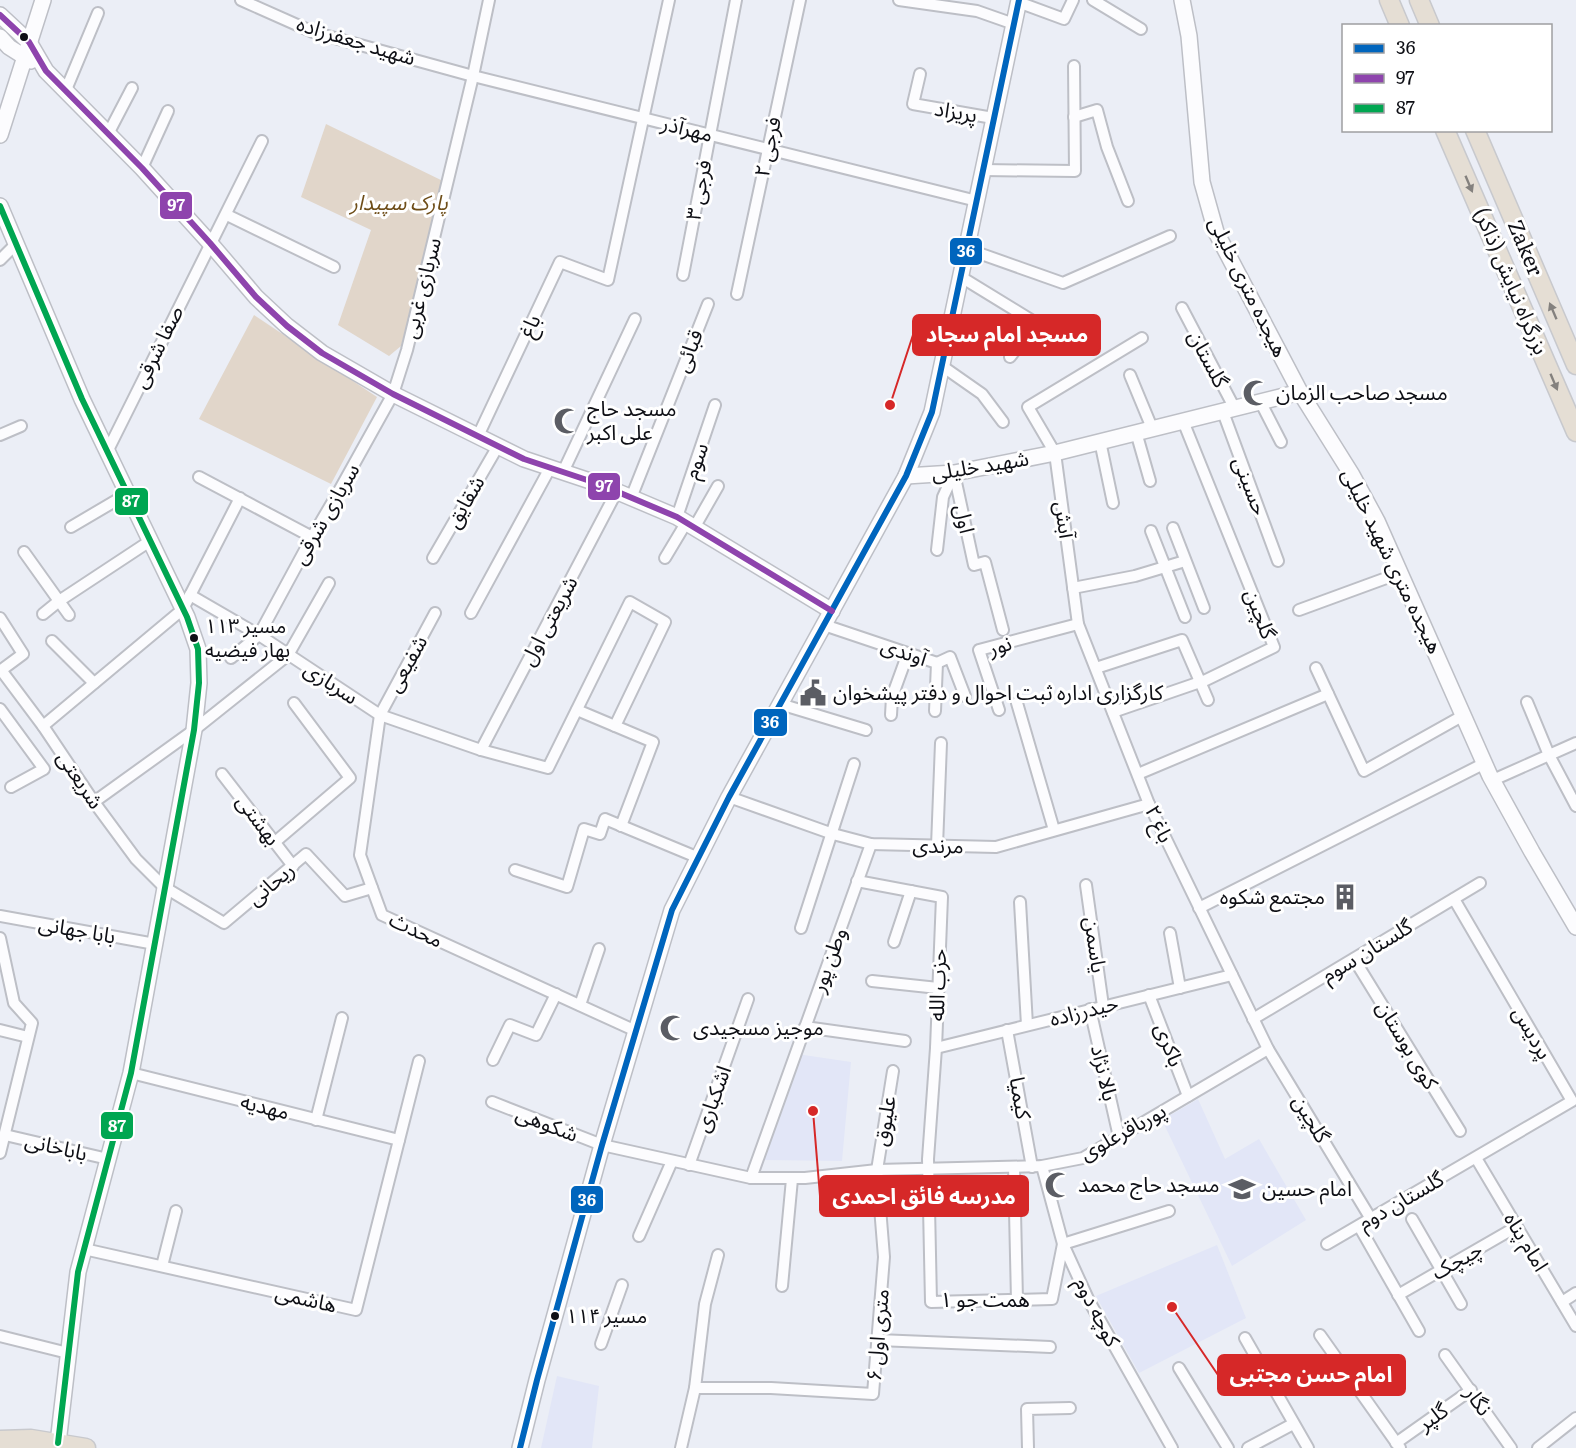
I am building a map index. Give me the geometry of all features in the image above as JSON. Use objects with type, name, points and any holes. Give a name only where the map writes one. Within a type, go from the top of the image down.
[{"type":"highway","points":[[1389,0],[1399,24]]},
{"type":"highway","points":[[1419,0],[1429,24]]},
{"type":"highway","name":"بزرگراه نیایش (ذاکر)","points":[[1446,132],[1576,432]]},
{"type":"highway","name":"Zaker","points":[[1476,132],[1576,365]]},
{"type":"highway","points":[[0,1440],[31,1439],[86,1448]]},
{"type":"highway","points":[[0,1447],[6,1448]]},
{"type":"main road","points":[[0,133],[43,0]]},
{"type":"main road","name":"هیجده متری خلیلی","points":[[1182,0],[1189,36],[1202,182],[1216,232],[1300,392]]},
{"type":"main road","points":[[520,1448],[602,1145],[672,910],[729,797],[906,477],[932,412],[1019,1]]},
{"type":"main road","points":[[0,15],[29,42],[46,71],[65,92],[142,168],[256,297],[287,326],[322,353],[393,393],[524,459],[616,492],[686,522],[828,618]]},
{"type":"main road","points":[[0,37],[9,47],[46,71]]},
{"type":"main road","points":[[0,206],[107,452],[150,541],[187,602],[198,649],[199,683],[194,730],[131,1073],[78,1272],[58,1443]]},
{"type":"main road","points":[[1055,453],[1300,392]]},
{"type":"main road","name":"هیجده متری شهید خلیلی","points":[[1300,392],[1353,475],[1377,521],[1493,780],[1576,927]]},
{"type":"main road","name":"شهید خلیلی","points":[[906,477],[954,473],[1055,453]]},
{"type":"street","points":[[473,76],[489,0]]},
{"type":"street","points":[[643,118],[669,0]]},
{"type":"street","name":"فرجی ۳","points":[[683,275],[736,0]]},
{"type":"street","name":"فرجی ۲","points":[[737,294],[800,0]]},
{"type":"street","points":[[899,0],[977,11],[1014,24]]},
{"type":"street","points":[[1019,1],[1064,19],[1073,0]]},
{"type":"street","points":[[1093,0],[1141,29]]},
{"type":"street","name":"شهید جعفرزاده","points":[[248,2],[314,32],[473,76]]},
{"type":"street","points":[[65,92],[98,13]]},
{"type":"street","points":[[983,170],[1075,171],[1074,66]]},
{"type":"street","name":"پریزاد","points":[[920,74],[913,104],[993,118]]},
{"type":"street","name":"مهرآذر","points":[[473,76],[977,201]]},
{"type":"street","name":"سربازی غربی","points":[[393,393],[407,350],[473,76]]},
{"type":"street","points":[[108,134],[132,88]]},
{"type":"street","points":[[1074,117],[1096,110],[1107,147],[1128,201]]},
{"type":"street","points":[[142,168],[168,111]]},
{"type":"street","name":"باغ","points":[[478,436],[560,262],[608,280],[643,118]]},
{"type":"street","name":"صفا شرقی","points":[[107,452],[210,243],[227,216],[262,141]]},
{"type":"street","points":[[227,216],[334,267]]},
{"type":"street","points":[[967,249],[1063,283],[1170,236]]},
{"type":"street","points":[[0,260],[16,243]]},
{"type":"street","points":[[961,277],[1036,322],[1010,357]]},
{"type":"street","name":"قبائی","points":[[631,498],[708,304]]},
{"type":"street","name":"گلستان","points":[[1182,308],[1229,411]]},
{"type":"street","points":[[471,613],[557,470],[634,319]]},
{"type":"street","points":[[1055,453],[1028,407],[1142,338]]},
{"type":"street","points":[[942,366],[982,394],[1003,422]]},
{"type":"street","points":[[1130,375],[1152,428]]},
{"type":"street","name":"سربازی شرقی","points":[[259,635],[393,393]]},
{"type":"street","points":[[1261,403],[1281,442]]},
{"type":"street","name":"سوم","points":[[686,522],[715,405]]},
{"type":"street","name":"حسینی","points":[[1229,411],[1278,561]]},
{"type":"street","name":"گلچین","points":[[1113,712],[1202,682],[1274,647],[1183,421]]},
{"type":"street","points":[[0,435],[21,426]]},
{"type":"street","points":[[1136,432],[1150,481]]},
{"type":"street","points":[[1100,441],[1113,503]]},
{"type":"street","name":"شقایق","points":[[433,558],[498,446]]},
{"type":"street","name":"آبش","points":[[1055,453],[1078,624]]},
{"type":"street","points":[[937,550],[943,496],[954,473]]},
{"type":"street","name":"اول","points":[[954,473],[974,565],[985,562],[1002,630]]},
{"type":"street","points":[[199,477],[312,537]]},
{"type":"street","points":[[665,558],[686,522],[718,486]]},
{"type":"street","name":"شریعتی اول","points":[[481,750],[616,492]]},
{"type":"street","points":[[71,527],[127,494]]},
{"type":"street","points":[[43,726],[187,602],[240,498]]},
{"type":"street","points":[[1173,528],[1204,608]]},
{"type":"street","points":[[1151,531],[1185,617]]},
{"type":"street","points":[[43,614],[150,541]]},
{"type":"street","points":[[24,552],[69,615]]},
{"type":"street","points":[[1073,588],[1135,576],[1185,561]]},
{"type":"street","points":[[1299,610],[1400,573]]},
{"type":"street","points":[[94,802],[194,730],[288,655],[329,584]]},
{"type":"street","name":"سربازی","points":[[187,602],[259,635],[380,715],[481,750],[548,768],[577,710]]},
{"type":"street","points":[[615,726],[665,622],[630,602],[577,710],[615,726],[653,742],[621,825]]},
{"type":"street","name":"شفیعی","points":[[380,715],[435,613]]},
{"type":"street","points":[[0,618],[23,654],[1,670]]},
{"type":"street","name":"آوندی","points":[[828,618],[908,653],[937,663],[935,711]]},
{"type":"street","name":"باغ ۲","points":[[1078,624],[1149,804],[1253,1019]]},
{"type":"street","name":"نور","points":[[999,710],[979,650],[1078,624]]},
{"type":"street","points":[[231,658],[259,635]]},
{"type":"street","points":[[52,640],[94,683]]},
{"type":"street","points":[[1096,668],[1182,640],[1209,700]]},
{"type":"street","points":[[891,715],[892,697],[908,653]]},
{"type":"street","points":[[937,663],[951,657],[965,696]]},
{"type":"street","points":[[1316,668],[1365,771],[1464,715]]},
{"type":"street","name":"شریعتی","points":[[1,670],[136,859],[164,886]]},
{"type":"street","points":[[1138,774],[1328,694]]},
{"type":"street","points":[[1527,702],[1549,755],[1576,806]]},
{"type":"street","points":[[275,842],[350,778],[294,703]]},
{"type":"street","points":[[1017,703],[1054,830]]},
{"type":"street","points":[[780,704],[866,730]]},
{"type":"street","points":[[0,709],[44,769],[11,787]]},
{"type":"street","name":"محدث","points":[[380,715],[360,855],[382,915],[636,1031]]},
{"type":"street","points":[[937,846],[941,743]]},
{"type":"street","points":[[1493,780],[1576,743]]},
{"type":"street","points":[[1199,908],[1485,763]]},
{"type":"street","points":[[801,928],[855,765]]},
{"type":"street","name":"بهشتی","points":[[222,774],[293,866]]},
{"type":"street","name":"مرندی","points":[[729,797],[833,834],[871,844],[996,847],[1149,804]]},
{"type":"street","points":[[515,870],[567,887],[585,829],[600,834],[605,819],[699,858]]},
{"type":"street","name":"وطن پور","points":[[751,1178],[871,844]]},
{"type":"street","name":"ریحانی","points":[[164,886],[224,923],[306,854],[345,896],[372,888]]},
{"type":"street","name":"حزب الله","points":[[857,881],[942,897],[936,1048],[928,1164]]},
{"type":"street","name":"گلستان سوم","points":[[1253,1019],[1480,883]]},
{"type":"street","name":"یاسمن","points":[[1086,885],[1103,1006]]},
{"type":"street","points":[[894,942],[911,891]]},
{"type":"street","name":"پردیس","points":[[1454,899],[1572,1101],[1476,1158]]},
{"type":"street","points":[[1020,902],[1027,1025]]},
{"type":"street","name":"بابا جهانی","points":[[0,916],[155,944]]},
{"type":"street","points":[[1170,933],[1180,988]]},
{"type":"street","points":[[0,939],[14,1003],[32,1023],[5,1114],[5,1135],[0,1153]]},
{"type":"street","points":[[580,1005],[599,949]]},
{"type":"street","name":"کوی بوستان","points":[[1354,959],[1460,1131]]},
{"type":"street","name":"حیدرزاده","points":[[936,1048],[1232,975]]},
{"type":"street","points":[[872,981],[938,988]]},
{"type":"street","points":[[493,1060],[510,1025],[536,1035],[556,994]]},
{"type":"street","name":"باکری","points":[[1149,994],[1188,1096]]},
{"type":"street","name":"اشکباری","points":[[689,1165],[748,999]]},
{"type":"street","name":"بالا نژاد","points":[[1090,1009],[1119,1137]]},
{"type":"street","points":[[316,1120],[342,1018]]},
{"type":"street","name":"گلچین","points":[[1253,1019],[1268,1049],[1371,1219]]},
{"type":"street","points":[[805,1026],[905,1041]]},
{"type":"street","points":[[0,1030],[28,1037]]},
{"type":"street","name":"کیمیا","points":[[1007,1030],[1037,1167]]},
{"type":"street","name":"پورباقرعلوی","points":[[751,1178],[792,1179],[928,1164],[1037,1167],[1083,1158],[1268,1049]]},
{"type":"street","points":[[399,1140],[419,1061]]},
{"type":"street","name":"علیوق","points":[[877,1170],[894,1071]]},
{"type":"street","name":"مهدیه","points":[[131,1073],[399,1140]]},
{"type":"street","name":"شکوهی","points":[[492,1102],[602,1145],[751,1178]]},
{"type":"street","name":"باباخانی","points":[[5,1135],[108,1159]]},
{"type":"street","name":"هاشمی","points":[[84,1249],[356,1310],[399,1140]]},
{"type":"street","name":"گلستان دوم","points":[[1327,1244],[1476,1158]]},
{"type":"street","name":"امام پناه","points":[[1476,1158],[1576,1326]]},
{"type":"street","points":[[639,1236],[672,1161]]},
{"type":"street","name":"همت جو ۱","points":[[928,1164],[931,1302],[1052,1299],[1063,1244]]},
{"type":"street","points":[[1014,1167],[1017,1300]]},
{"type":"street","name":"کوچه دوم","points":[[1037,1167],[1063,1244],[1089,1301],[1172,1448]]},
{"type":"street","name":"۶ متری اول","points":[[695,1388],[771,1388],[873,1394],[884,1257],[877,1170]]},
{"type":"street","points":[[782,1286],[792,1179]]},
{"type":"street","points":[[162,1266],[176,1211]]},
{"type":"street","points":[[1063,1244],[1169,1211]]},
{"type":"street","points":[[1412,1219],[1461,1304]]},
{"type":"street","points":[[1359,1226],[1419,1331]]},
{"type":"street","name":"چیچک","points":[[1398,1295],[1516,1227]]},
{"type":"street","points":[[681,1448],[695,1388],[705,1304],[717,1255]]},
{"type":"street","points":[[601,1344],[622,1285]]},
{"type":"street","points":[[1562,1302],[1576,1293]]},
{"type":"street","points":[[1320,1335],[1398,1445]]},
{"type":"street","points":[[0,1336],[68,1353]]},
{"type":"street","points":[[1245,1338],[1308,1448]]},
{"type":"street","points":[[878,1340],[1050,1347]]},
{"type":"street","name":"نگار","points":[[1445,1355],[1511,1448]]},
{"type":"street","points":[[1179,1368],[1228,1448]]},
{"type":"street","name":"گلپر","points":[[1398,1445],[1470,1390]]},
{"type":"street","points":[[1028,1448],[1027,1409],[1070,1408]]},
{"type":"street","points":[[1538,1448],[1576,1418]]},
{"type":"street","points":[[1248,1448],[1293,1424]]},
{"type":"shaded area","points":[[797,1054],[851,1062],[842,1161],[764,1160]]},
{"type":"shaded area","name":"امام حسین","points":[[1198,1099],[1225,1159],[1259,1139],[1306,1220],[1232,1266],[1162,1120]]},
{"type":"shaded area","points":[[1217,1245],[1246,1318],[1139,1373],[1096,1296]]},
{"type":"shaded area","points":[[557,1376],[599,1386],[592,1448],[541,1448]]},
{"type":"green space","name":"پارک سپیدار","points":[[326,124],[445,182],[401,346],[389,356],[338,325],[371,230],[301,197]]},
{"type":"green space","points":[[254,315],[377,397],[331,484],[199,419]]},
{"type":"transit line","name":"36","points":[[520,1448],[602,1145],[672,910],[729,797],[906,476],[932,412],[1019,0]]},
{"type":"transit line","name":"97","points":[[0,15],[29,42],[46,71],[142,168],[256,297],[287,326],[322,353],[393,394],[524,459],[599,484],[677,517],[832,611]]},
{"type":"transit line","name":"87","points":[[0,206],[82,399],[187,617],[198,649],[199,683],[194,730],[131,1073],[78,1272],[58,1443]]},
{"type":"place","name":"مسجد صاحب الزمان","points":[[1256,393]]},
{"type":"place","name":"مسجد امام سجاد","points":[[890,405]]},
{"type":"place","name":"مسجد حاج علی اکبر","points":[[567,421]]},
{"type":"place","name":"مسیر ۱۱۳ بهار فیضیه","points":[[194,638]]},
{"type":"place","name":"کارگزاری اداره ثبت احوال و دفتر پیشخوان","points":[[813,693]]},
{"type":"place","name":"مجتمع شکوه","points":[[1345,897]]},
{"type":"place","name":"موجیز مسجیدی","points":[[673,1028]]},
{"type":"place","name":"مدرسه فائق احمدی","points":[[813,1111]]},
{"type":"place","name":"مسجد حاج محمد","points":[[1058,1185]]},
{"type":"place","name":"امام حسین","points":[[1242,1189]]},
{"type":"place","name":"امام حسن مجتبی","points":[[1172,1307]]},
{"type":"place","name":"مسیر ۱۱۴","points":[[555,1316]]}]
